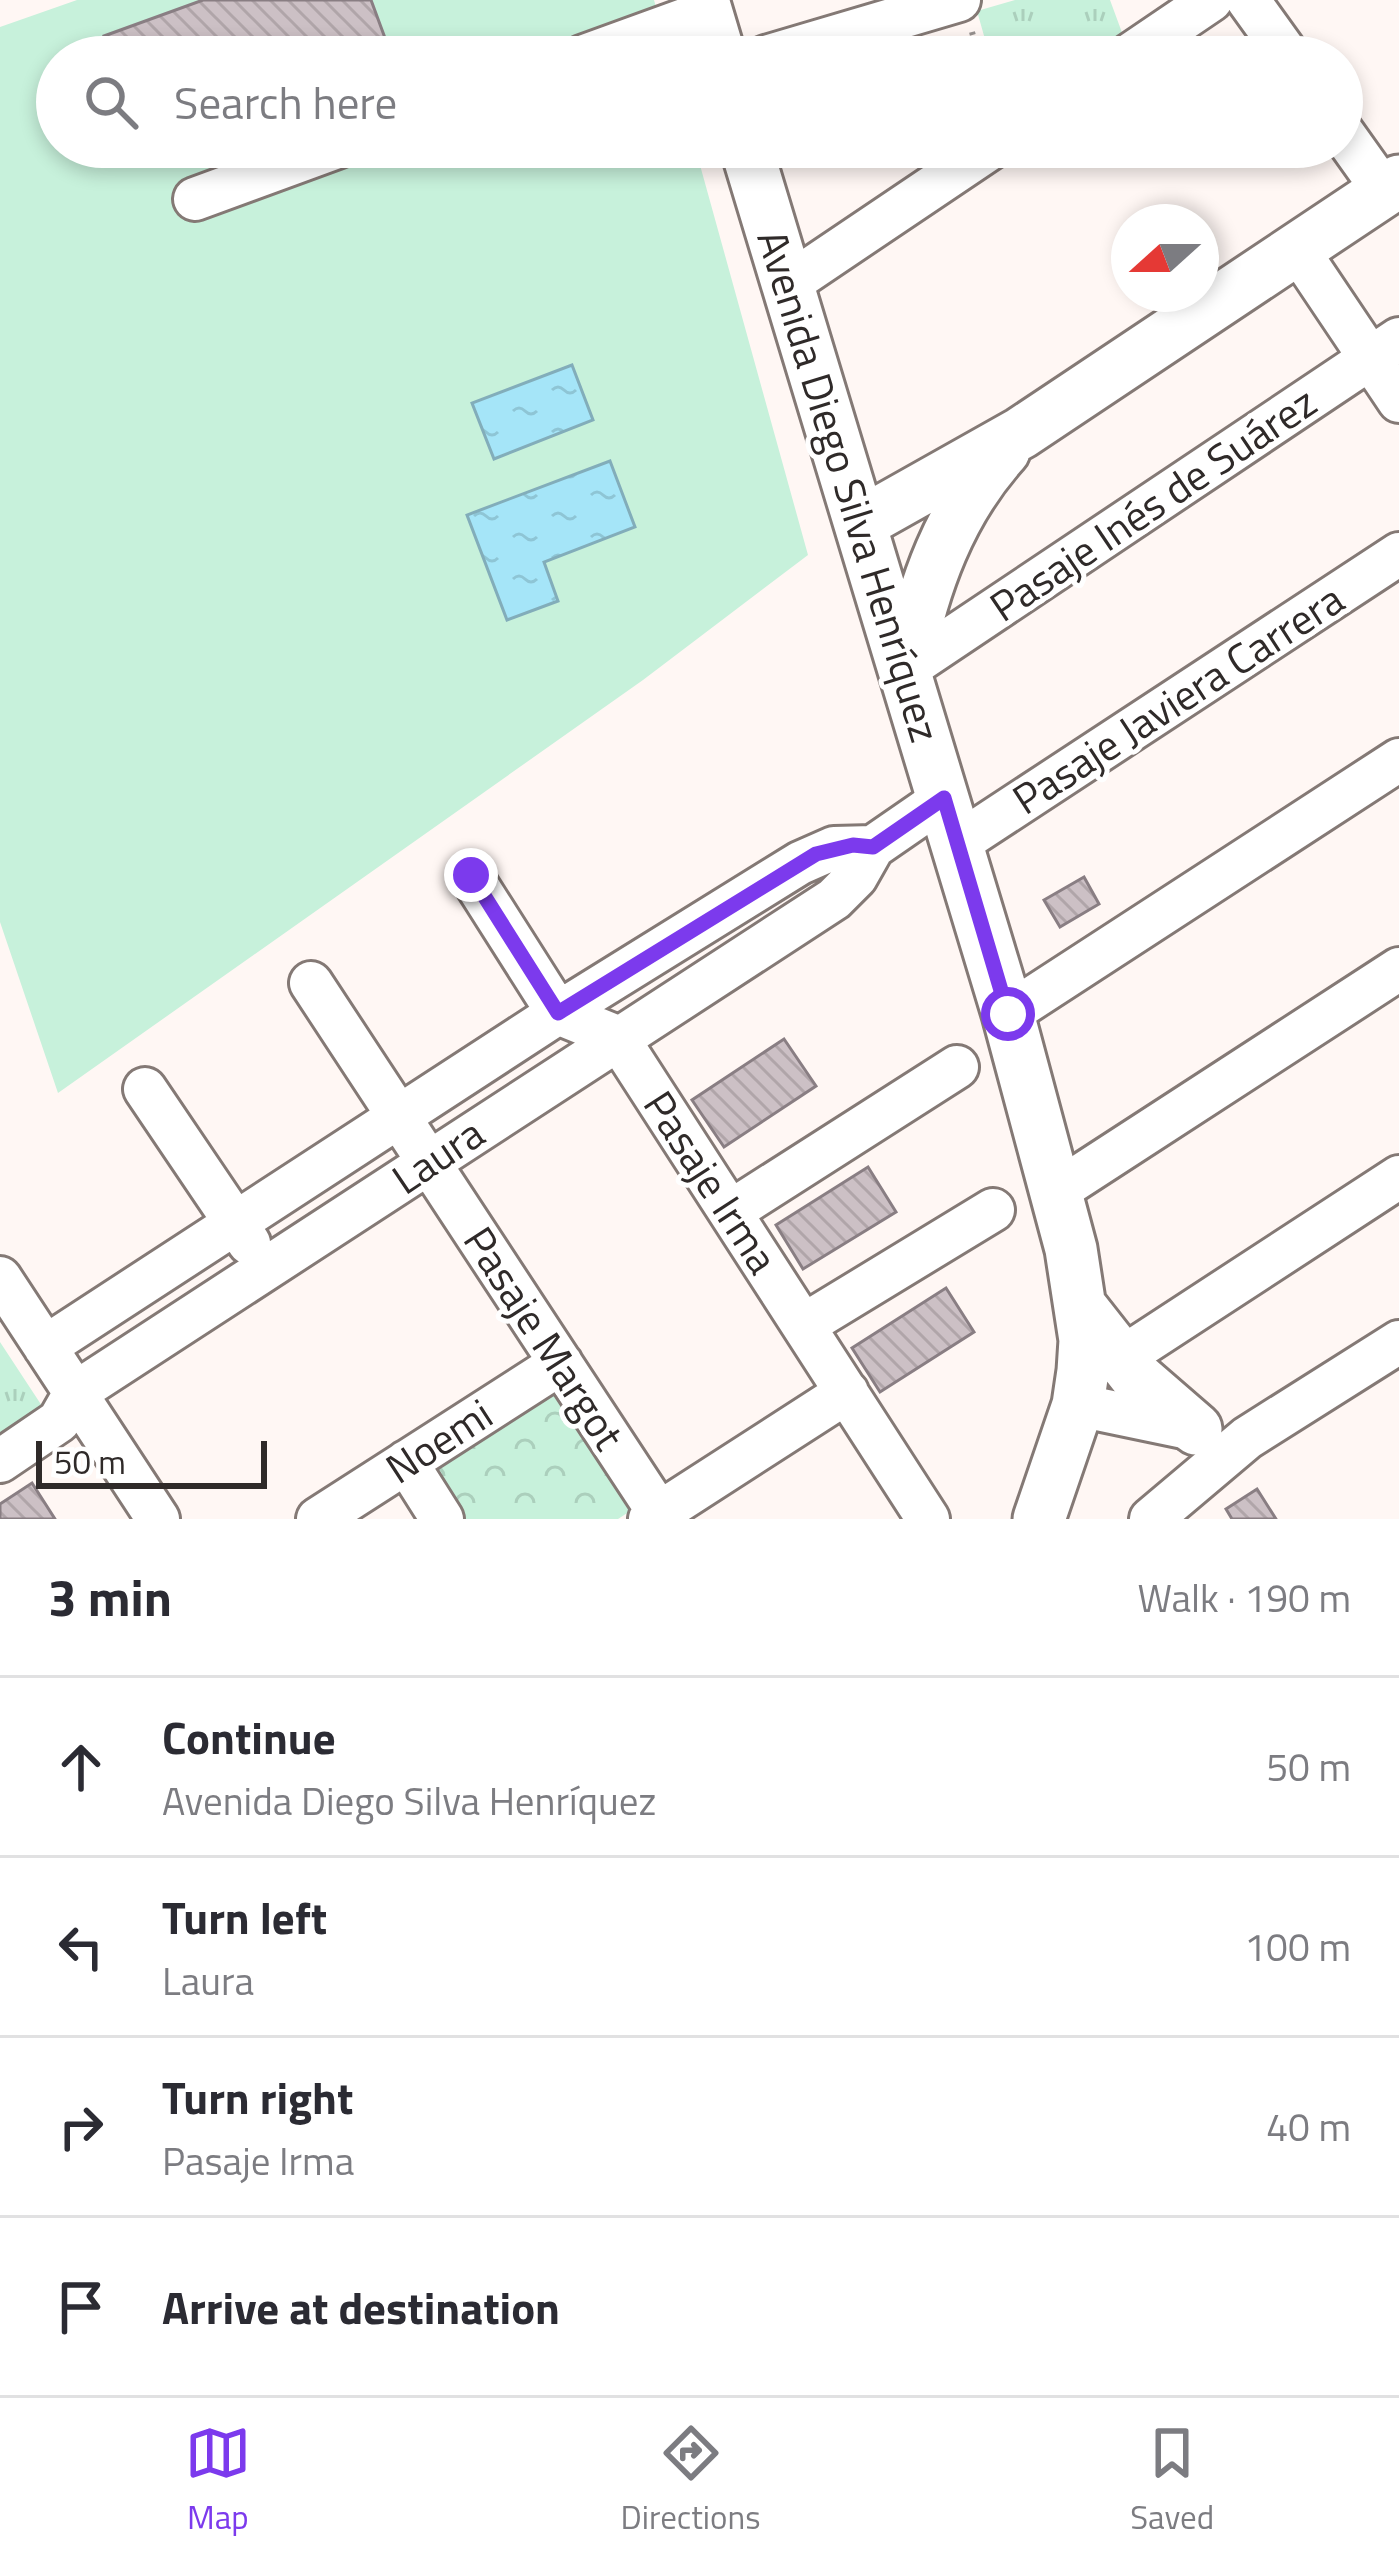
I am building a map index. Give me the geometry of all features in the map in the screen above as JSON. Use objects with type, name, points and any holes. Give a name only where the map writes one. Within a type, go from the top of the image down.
[{"type":"main road","name":"Avenida Diego Silva Henríquez","points":[[752,168],[906,669],[1058,1191],[1084,1340],[1078,1405],[1039,1516]]},
{"type":"main road","points":[[861,524],[1021,433],[1392,186]]},
{"type":"main road","points":[[906,669],[921,603],[944,541],[978,484],[1021,433]]},
{"type":"main road","points":[[1081,1306],[1120,1359],[1196,1430]]},
{"type":"street","points":[[837,36],[959,0]]},
{"type":"street","points":[[1140,32],[1211,0]]},
{"type":"street","points":[[1248,0],[1274,36]]},
{"type":"street","points":[[661,36],[710,23]]},
{"type":"street","points":[[1363,155],[1392,186]]},
{"type":"street","points":[[195,199],[280,168]]},
{"type":"street","points":[[787,285],[961,168]]},
{"type":"street","points":[[1297,249],[1385,349],[1399,401]]},
{"type":"street","name":"Pasaje Inés de Suárez","points":[[906,669],[1385,349]]},
{"type":"street","name":"Pasaje Javiera Carrera","points":[[950,821],[1399,554]]},
{"type":"street","points":[[1008,1014],[1399,760]]},
{"type":"street","name":"Laura","points":[[45,1347],[558,1013],[816,854],[853,845],[873,847],[950,821]]},
{"type":"street","name":"Laura","points":[[0,1461],[58,1421],[76,1393],[834,899],[856,878],[873,847]]},
{"type":"street","points":[[471,875],[558,1013],[617,1037]]},
{"type":"street","points":[[1058,1191],[1399,969]]},
{"type":"street","name":"Pasaje Margot","points":[[310,983],[561,1363],[654,1516]]},
{"type":"street","name":"Pasaje Irma","points":[[617,1037],[928,1519]]},
{"type":"street","points":[[730,1212],[957,1066]]},
{"type":"street","points":[[145,1089],[267,1268]]},
{"type":"street","points":[[1120,1359],[1399,1177]]},
{"type":"street","points":[[804,1325],[993,1210]]},
{"type":"street","points":[[0,1278],[158,1519]]},
{"type":"street","points":[[1151,1519],[1247,1438],[1399,1342]]},
{"type":"street","name":"Noemi","points":[[318,1519],[561,1363]]},
{"type":"street","points":[[654,1516],[848,1392]]},
{"type":"street","points":[[1078,1405],[1247,1438]]},
{"type":"street","points":[[406,1462],[442,1519]]},
{"type":"green space","points":[[77,0],[654,0],[664,36],[36,36],[36,168],[701,168],[808,555],[643,680],[58,1093],[0,922],[0,27]]},
{"type":"green space","points":[[1015,0],[1110,0],[1123,36],[984,36],[977,11]]},
{"type":"green space","points":[[0,1342],[44,1409],[0,1439]]},
{"type":"green space","points":[[554,1374],[638,1506],[618,1519],[465,1519],[425,1458]]},
{"type":"water","points":[[572,365],[593,420],[494,459],[472,403]]},
{"type":"water","points":[[610,461],[635,527],[544,562],[558,601],[507,620],[467,515]]},
{"type":"building","points":[[203,0],[371,0],[384,36],[104,36]]},
{"type":"building","points":[[1084,877],[1099,904],[1060,927],[1044,900]]},
{"type":"building","points":[[784,1039],[816,1086],[724,1147],[692,1100]]},
{"type":"building","points":[[868,1167],[896,1212],[803,1269],[776,1225]]},
{"type":"building","points":[[946,1288],[974,1332],[880,1392],[852,1348]]},
{"type":"building","points":[[32,1483],[55,1519],[0,1519],[0,1504]]},
{"type":"building","points":[[1257,1489],[1276,1519],[1232,1519],[1226,1509]]},
{"type":"route","points":[[471,875],[558,1013],[816,854],[853,845],[873,847],[944,798],[1008,1014]]}]
